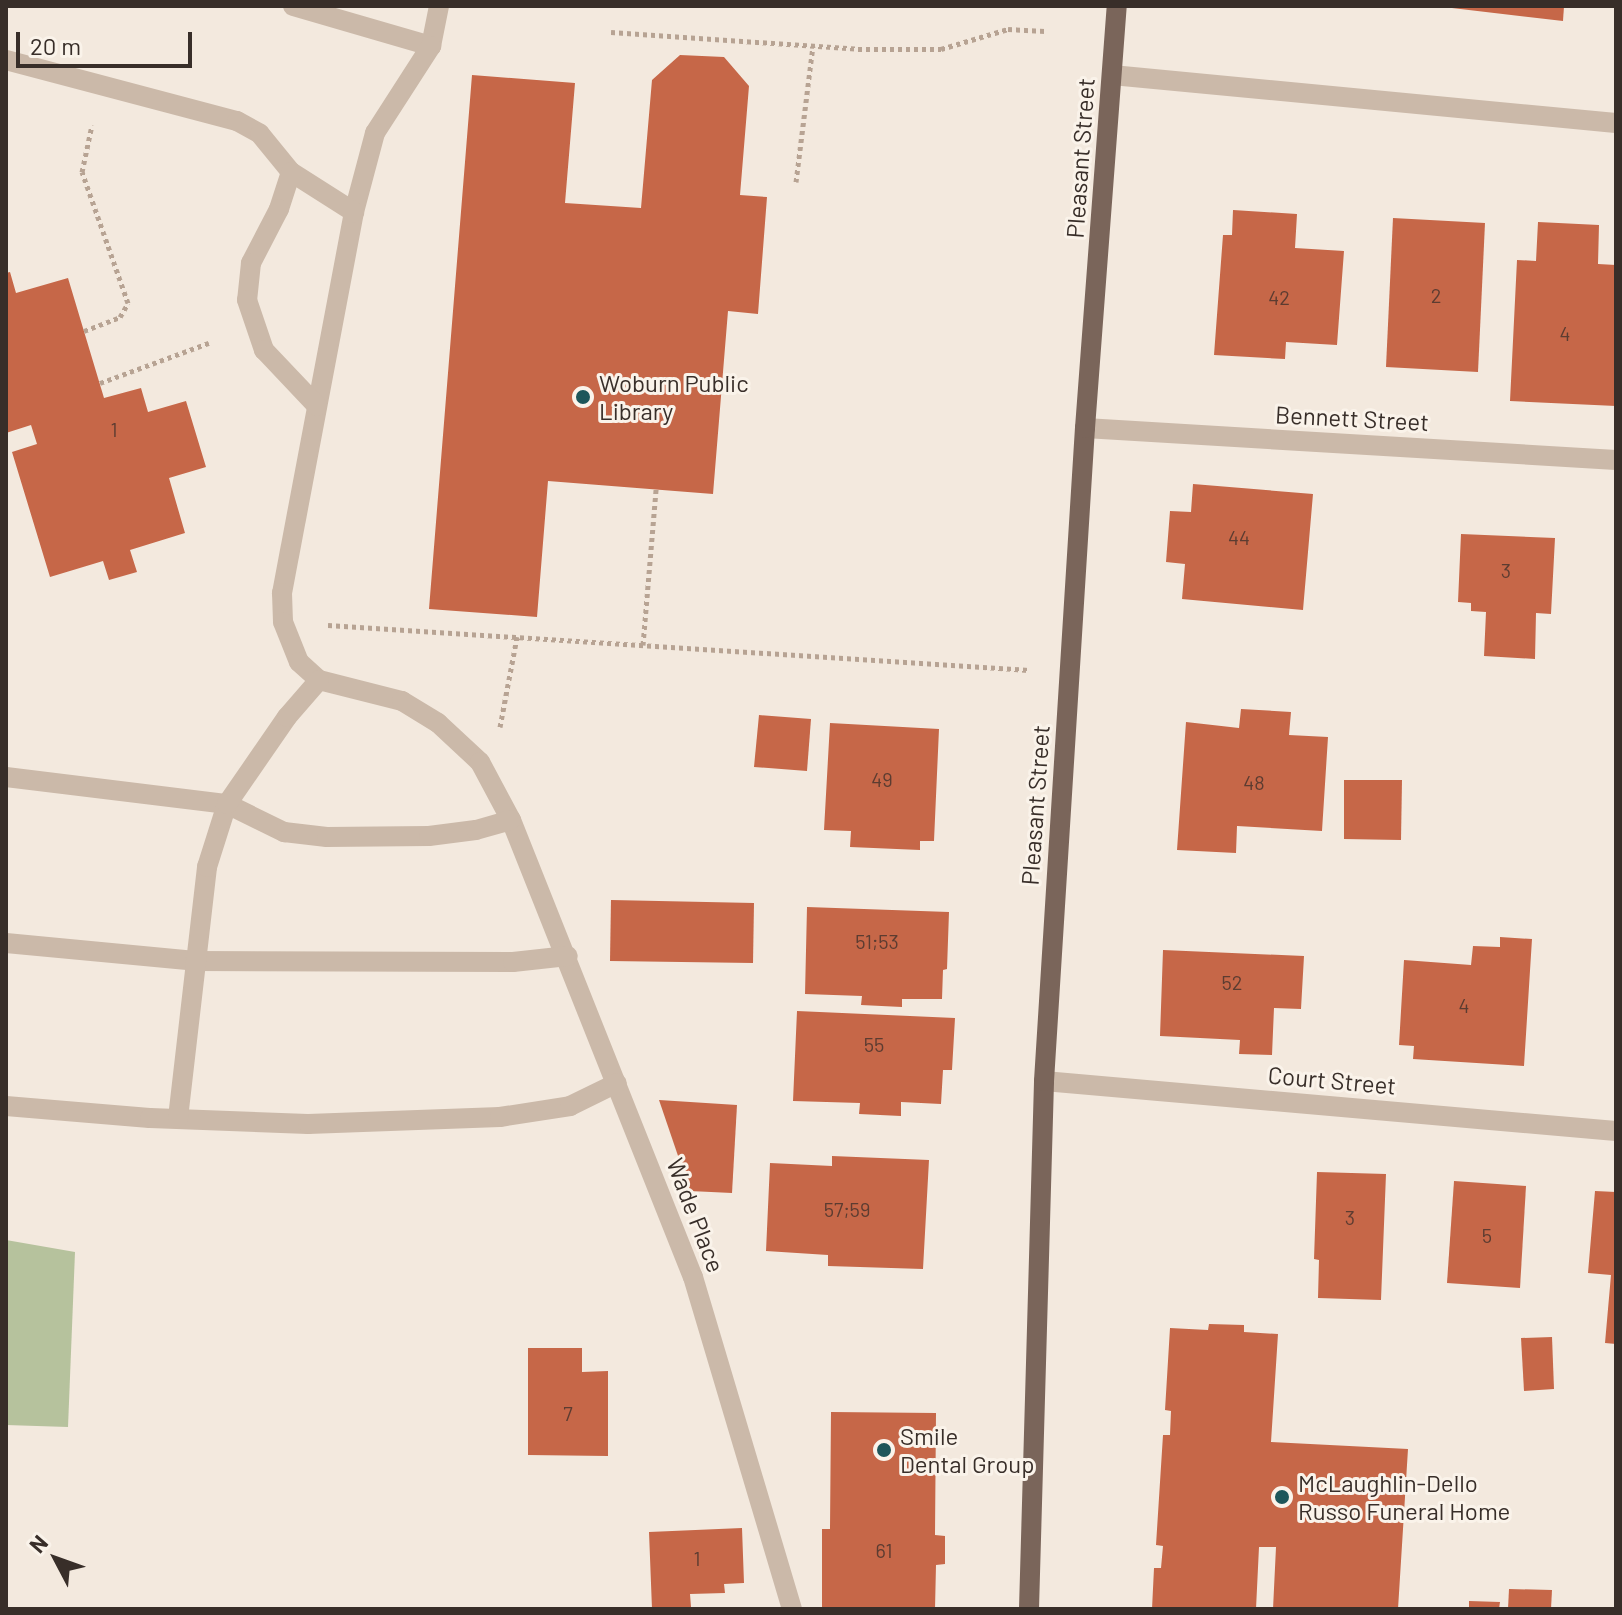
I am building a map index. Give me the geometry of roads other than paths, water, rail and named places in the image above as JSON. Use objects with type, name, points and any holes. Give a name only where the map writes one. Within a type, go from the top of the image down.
[{"type":"main road","name":"Pleasant Street","points":[[1029,1609],[1044,1081],[1085,428],[1117,6]]},
{"type":"street","points":[[293,6],[431,46]]},
{"type":"street","points":[[178,1118],[207,867],[227,804],[287,717],[319,680],[299,662],[283,622],[282,593],[354,212],[375,133],[431,46],[439,6]]},
{"type":"street","points":[[6,60],[237,121],[260,134],[291,172],[354,212]]},
{"type":"street","points":[[1112,75],[1616,123]]},
{"type":"street","points":[[291,172],[279,209],[251,263],[247,300],[264,350],[317,406]]},
{"type":"street","name":"Bennett Street","points":[[1085,428],[1616,460]]},
{"type":"street","name":"Wade Place","points":[[319,680],[402,701],[438,723],[480,762],[511,820],[525,848],[693,1277],[792,1609]]},
{"type":"street","points":[[6,777],[227,804],[284,832],[327,837],[429,836],[476,830],[511,820]]},
{"type":"street","points":[[6,943],[195,961],[513,962],[568,956]]},
{"type":"street","name":"Court Street","points":[[1044,1081],[1616,1131]]},
{"type":"street","points":[[6,1106],[308,1124],[500,1117],[570,1106],[617,1083]]},
{"type":"place","name":"Woburn Public Library","points":[[583,397]]},
{"type":"place","name":"Smile Dental Group","points":[[884,1450]]},
{"type":"place","name":"McLaughlin-Dello Russo Funeral Home","points":[[1282,1497]]}]
